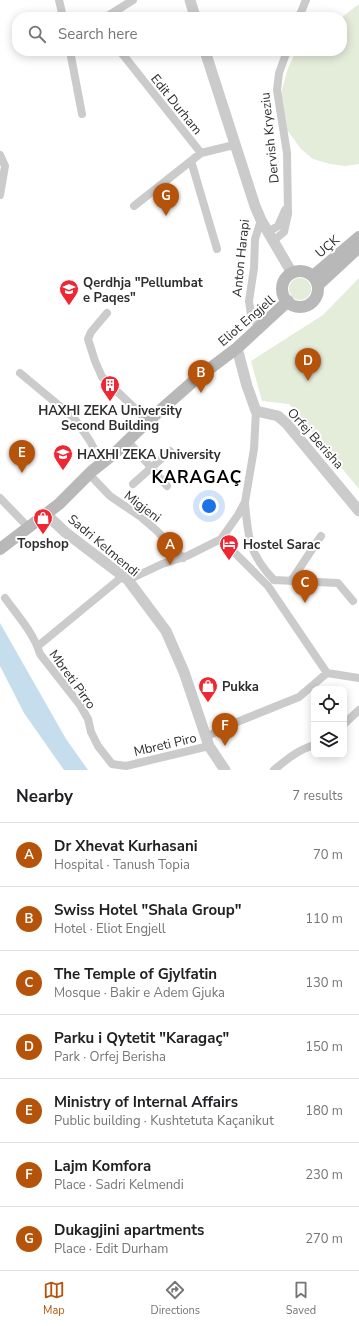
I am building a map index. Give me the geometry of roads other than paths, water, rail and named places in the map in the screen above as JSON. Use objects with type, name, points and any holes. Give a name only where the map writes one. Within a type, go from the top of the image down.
[{"type":"main road","name":"UÇK","points":[[315,281],[359,237]]},
{"type":"main road","name":"UÇK","points":[[315,281],[359,248]]},
{"type":"main road","points":[[292,273],[304,271],[315,281]]},
{"type":"main road","name":"Eliot Engjell","points":[[292,273],[288,276],[283,286],[285,297],[288,301],[298,306],[309,304],[317,295],[315,281]]},
{"type":"main road","name":"Eliot Engjell","points":[[0,549],[47,515],[89,474],[128,441],[148,421],[196,379],[237,348],[288,301]]},
{"type":"street","points":[[59,0],[62,12]]},
{"type":"street","points":[[114,12],[133,0]]},
{"type":"street","points":[[190,0],[194,12]]},
{"type":"street","points":[[302,12],[306,0]]},
{"type":"street","points":[[71,56],[82,114]]},
{"type":"street","name":"Edit Durham","points":[[124,56],[201,153]]},
{"type":"street","name":"Anton Harapi","points":[[207,56],[234,145],[261,220],[255,239],[254,268],[249,301],[251,315],[259,327]]},
{"type":"street","name":"Dervish Kryeziu","points":[[271,236],[281,236],[286,227],[288,199],[287,153],[277,90],[279,73],[285,56]]},
{"type":"street","name":"Edit Durham","points":[[134,206],[201,153],[234,145]]},
{"type":"street","points":[[0,155],[5,166],[0,195]]},
{"type":"street","points":[[191,161],[217,249]]},
{"type":"street","points":[[261,220],[292,273]]},
{"type":"street","points":[[107,314],[91,332],[88,339],[95,360],[102,377],[148,421]]},
{"type":"street","points":[[237,348],[247,386],[256,411],[254,449],[245,502],[247,529],[260,572]]},
{"type":"street","points":[[20,372],[74,418],[90,440],[102,464]]},
{"type":"street","name":"Orfej Berisha","points":[[256,411],[278,416],[287,424],[359,510]]},
{"type":"street","points":[[128,441],[167,486]]},
{"type":"street","points":[[133,484],[170,451]]},
{"type":"street","name":"Migjeni","points":[[89,474],[110,496],[141,517],[156,530],[183,558]]},
{"type":"street","points":[[0,498],[29,528]]},
{"type":"street","points":[[38,646],[125,578],[183,558],[221,539],[238,515],[245,502]]},
{"type":"street","name":"Sadri Kelmendi","points":[[47,515],[65,532],[125,578],[166,632],[184,672],[208,742],[225,770]]},
{"type":"street","points":[[291,581],[320,536]]},
{"type":"street","points":[[221,539],[271,583],[327,673],[359,678]]},
{"type":"street","points":[[271,583],[291,581],[338,583],[353,600]]},
{"type":"street","name":"Mbreti Pirro","points":[[5,598],[22,620],[38,646],[40,654],[85,712],[91,732],[102,754],[112,764],[126,766]]},
{"type":"street","name":"Mbreti Piro","points":[[126,766],[208,742],[246,718],[299,697],[327,673]]},
{"type":"street","points":[[346,722],[359,710]]},
{"type":"street","points":[[274,770],[289,757],[304,748],[311,746]]},
{"type":"water","points":[[0,623],[66,739],[88,770],[64,770],[24,713],[0,666]]},
{"type":"place","name":"Dukagjini apartments","points":[[166,216]]},
{"type":"place","name":"Qerdhja \"Pellumbat e Paqes\"","points":[[69,306]]},
{"type":"place","name":"Parku i Qytetit \"Karagaç\"","points":[[308,381]]},
{"type":"place","name":"Swiss Hotel \"Shala Group\"","points":[[201,393]]},
{"type":"place","name":"HAXHI ZEKA University Second Building","points":[[110,402]]},
{"type":"place","name":"HAXHI ZEKA University","points":[[63,471]]},
{"type":"place","name":"Ministry of Internal Affairs","points":[[22,473]]},
{"type":"place","name":"Topshop","points":[[43,535]]},
{"type":"place","name":"Hostel Sarac","points":[[229,561]]},
{"type":"place","name":"Dr Xhevat Kurhasani","points":[[170,565]]},
{"type":"place","name":"The Temple of Gjylfatin","points":[[305,603]]},
{"type":"place","name":"Pukka","points":[[208,703]]},
{"type":"place","name":"Lajm Komfora","points":[[225,746]]},
{"type":"district","name":"KARAGAÇ","points":[[197,477]]}]
